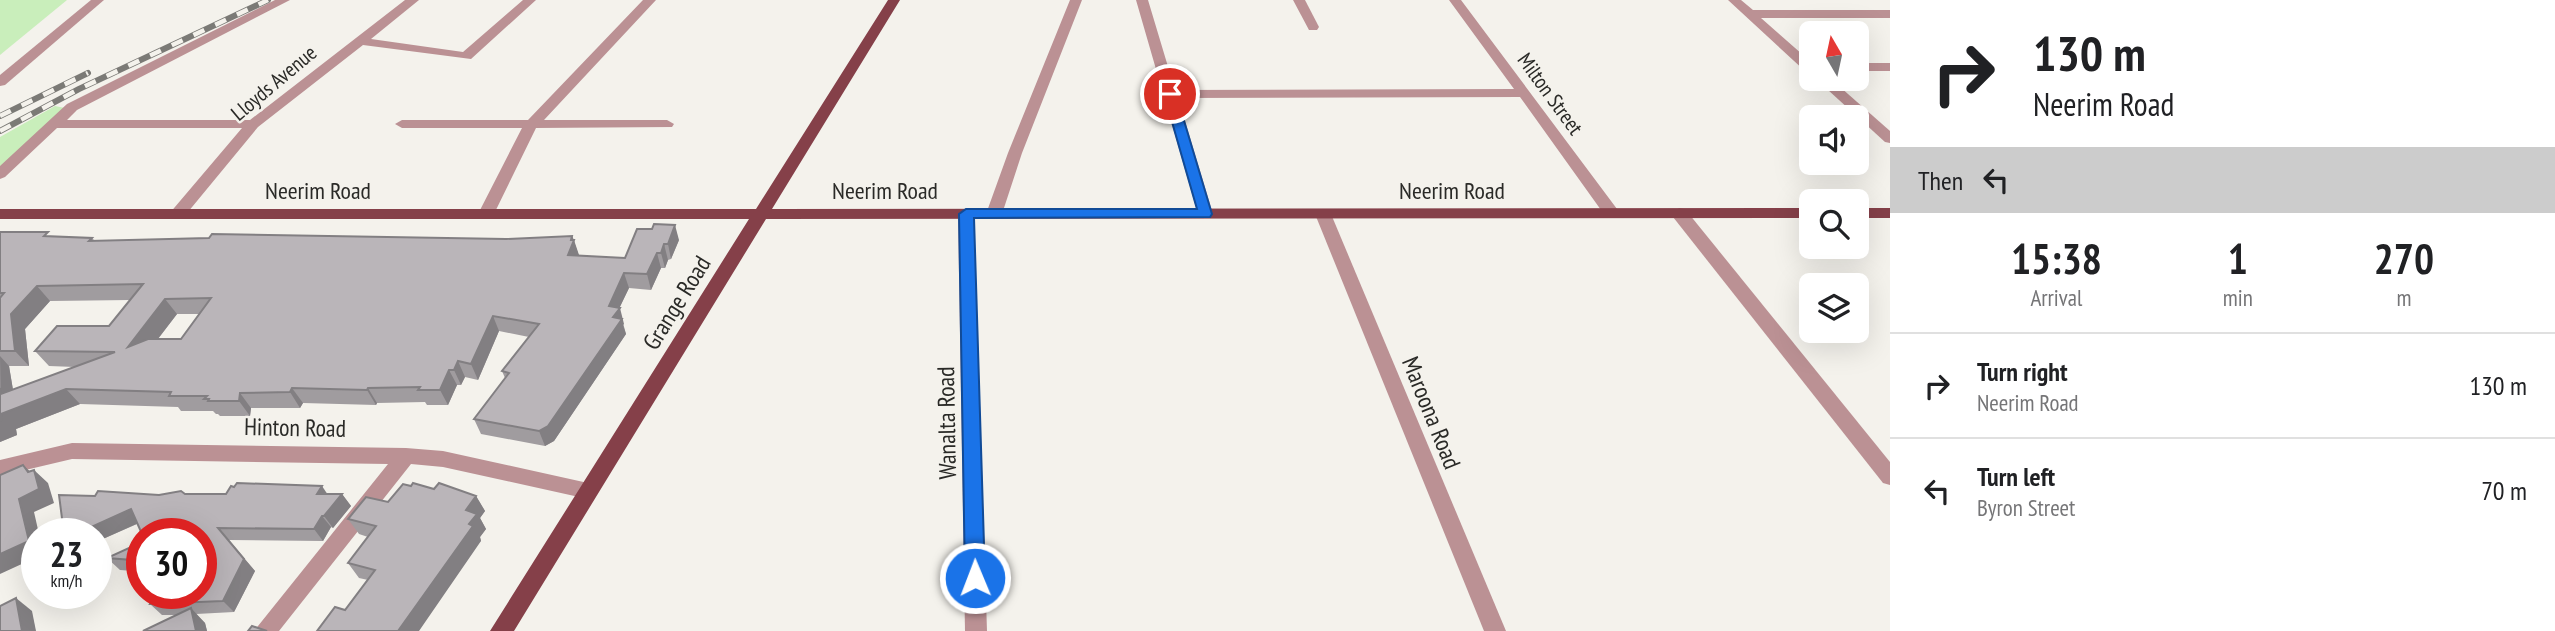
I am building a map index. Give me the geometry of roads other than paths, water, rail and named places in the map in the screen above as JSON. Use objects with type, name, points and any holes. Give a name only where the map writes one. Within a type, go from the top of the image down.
[{"type":"main road","name":"Grange Road","points":[[501,631],[894,0]]},
{"type":"main road","points":[[1869,214],[1890,213]]},
{"type":"main road","name":"Neerim Road","points":[[0,214],[1799,214]]},
{"type":"street","points":[[0,82],[97,0]]},
{"type":"street","points":[[0,174],[72,107],[284,0]]},
{"type":"street","name":"Lloyds Avenue","points":[[177,214],[253,124],[413,0]]},
{"type":"street","points":[[361,41],[466,56],[530,0]]},
{"type":"street","points":[[486,214],[531,125],[650,0]]},
{"type":"street","points":[[994,214],[1015,153],[1076,0]]},
{"type":"street","points":[[1142,0],[1205,214]]},
{"type":"street","points":[[1299,0],[1313,27]]},
{"type":"street","name":"Milton Street","points":[[1455,0],[1612,214]]},
{"type":"street","points":[[1734,0],[1799,57]]},
{"type":"street","points":[[1749,14],[1890,14]]},
{"type":"street","points":[[1869,67],[1890,67]]},
{"type":"street","points":[[1837,91],[1887,133]]},
{"type":"street","points":[[1170,94],[1524,93]]},
{"type":"street","points":[[54,124],[253,124]]},
{"type":"street","points":[[401,124],[667,124]]},
{"type":"street","name":"Wanalta Road","points":[[966,214],[976,631]]},
{"type":"street","name":"Maroona Road","points":[[1323,214],[1495,631]]},
{"type":"street","points":[[1679,214],[1890,477]]},
{"type":"street","name":"Hinton Road","points":[[0,468],[72,451],[406,456],[443,459],[588,491]]},
{"type":"street","points":[[265,631],[406,456]]},
{"type":"railway","points":[[0,131],[79,89],[268,0]]},
{"type":"railway","points":[[0,116],[88,73]]}]
